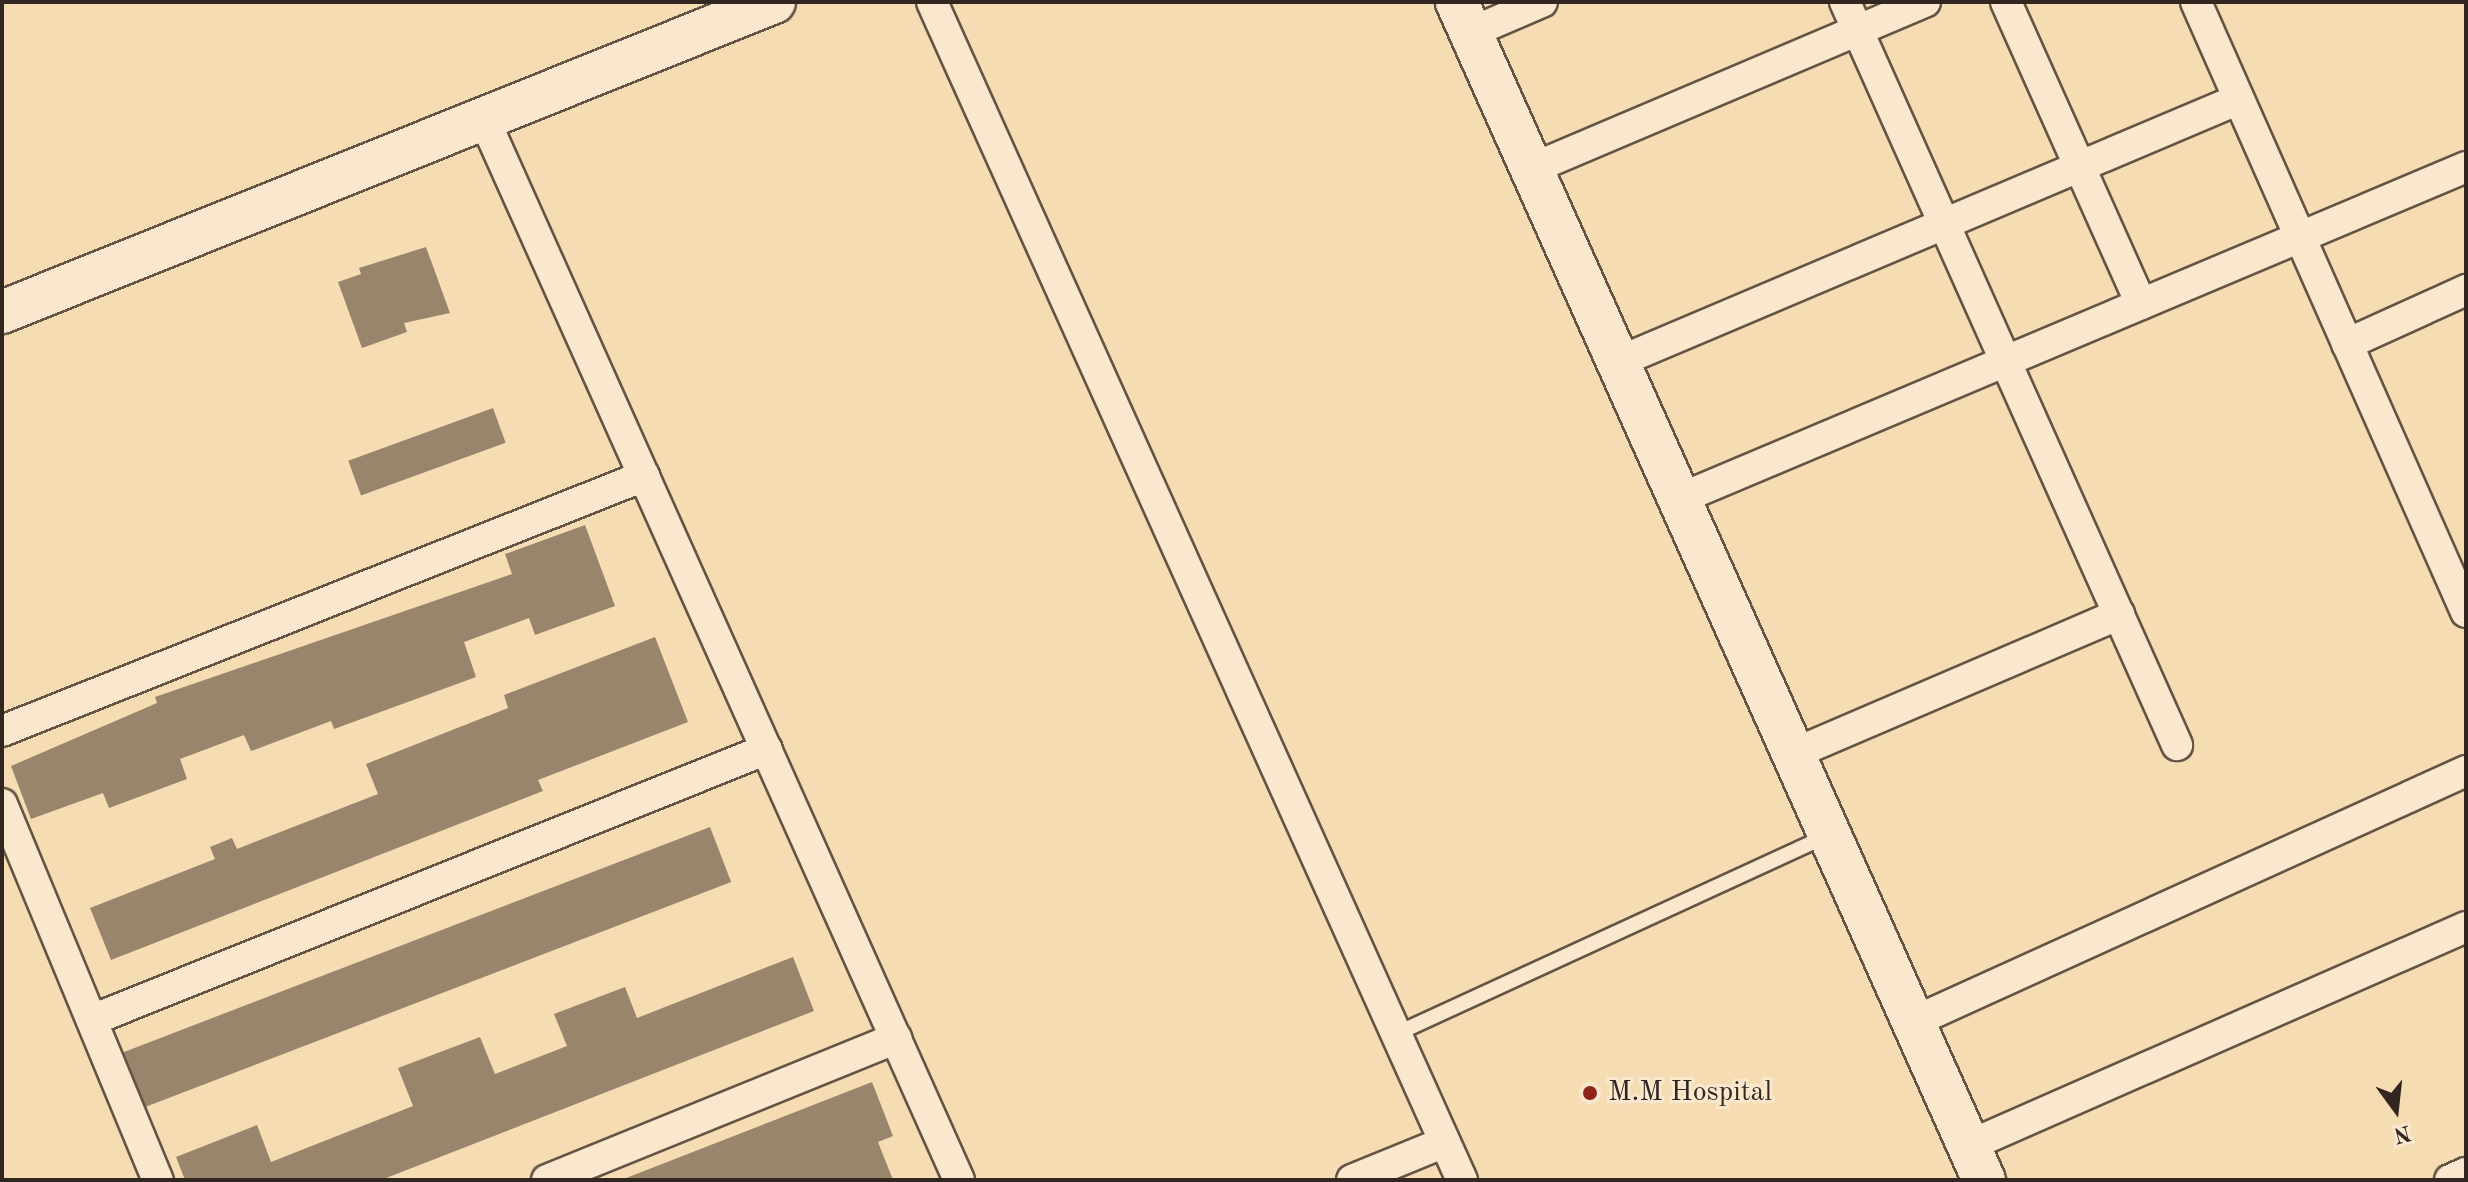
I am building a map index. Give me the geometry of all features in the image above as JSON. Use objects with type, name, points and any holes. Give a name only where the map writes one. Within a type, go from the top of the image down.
[{"type":"main road","points":[[2,282],[700,2]]},
{"type":"main road","points":[[2,312],[774,2]]},
{"type":"main road","points":[[1464,17],[1976,1163]]},
{"type":"street","points":[[932,2],[1462,1180]]},
{"type":"street","points":[[1464,17],[1542,2]]},
{"type":"street","points":[[1845,2],[2177,745]]},
{"type":"street","points":[[1531,169],[1925,2]]},
{"type":"street","points":[[2006,2],[2141,304]]},
{"type":"street","points":[[2196,2],[2347,344],[2455,558],[2466,612]]},
{"type":"street","points":[[1618,362],[2239,99]]},
{"type":"street","points":[[484,119],[959,1180]]},
{"type":"street","points":[[1679,499],[2466,167]]},
{"type":"street","points":[[2347,344],[2466,290]]},
{"type":"street","points":[[2,731],[644,476]]},
{"type":"street","points":[[1793,754],[2119,614]]},
{"type":"street","points":[[92,1020],[767,749]]},
{"type":"street","points":[[1913,1022],[2466,771]]},
{"type":"street","points":[[2,804],[158,1180]]},
{"type":"street","points":[[1976,1163],[2466,927]]},
{"type":"street","points":[[547,1180],[896,1038]]},
{"type":"street","points":[[1352,1180],[1445,1142]]},
{"type":"street","points":[[2450,1180],[2466,1173]]},
{"type":"lane","points":[[1396,1034],[1829,835]]},
{"type":"building","points":[[426,247],[450,313],[404,323],[407,332],[362,348],[338,282],[361,274],[359,268]]},
{"type":"building","points":[[493,408],[506,443],[361,495],[348,461]]},
{"type":"building","points":[[585,525],[615,606],[535,635],[529,618],[464,642],[476,677],[334,729],[331,721],[251,751],[244,735],[180,759],[187,779],[109,808],[103,793],[31,819],[11,766],[157,703],[155,697],[512,574],[505,554]]},
{"type":"building","points":[[655,637],[688,722],[538,780],[543,791],[111,960],[90,908],[215,859],[210,847],[232,838],[237,849],[378,794],[366,764],[508,708],[504,695]]},
{"type":"building","points":[[710,827],[731,882],[144,1107],[123,1052]]},
{"type":"building","points":[[793,957],[814,1011],[381,1180],[185,1180],[176,1157],[257,1125],[271,1162],[413,1106],[398,1068],[480,1037],[495,1074],[567,1046],[554,1014],[625,987],[637,1018]]},
{"type":"building","points":[[872,1082],[893,1136],[878,1142],[893,1180],[621,1180]]},
{"type":"place","name":"M.M Hospital","points":[[1590,1093]]}]
